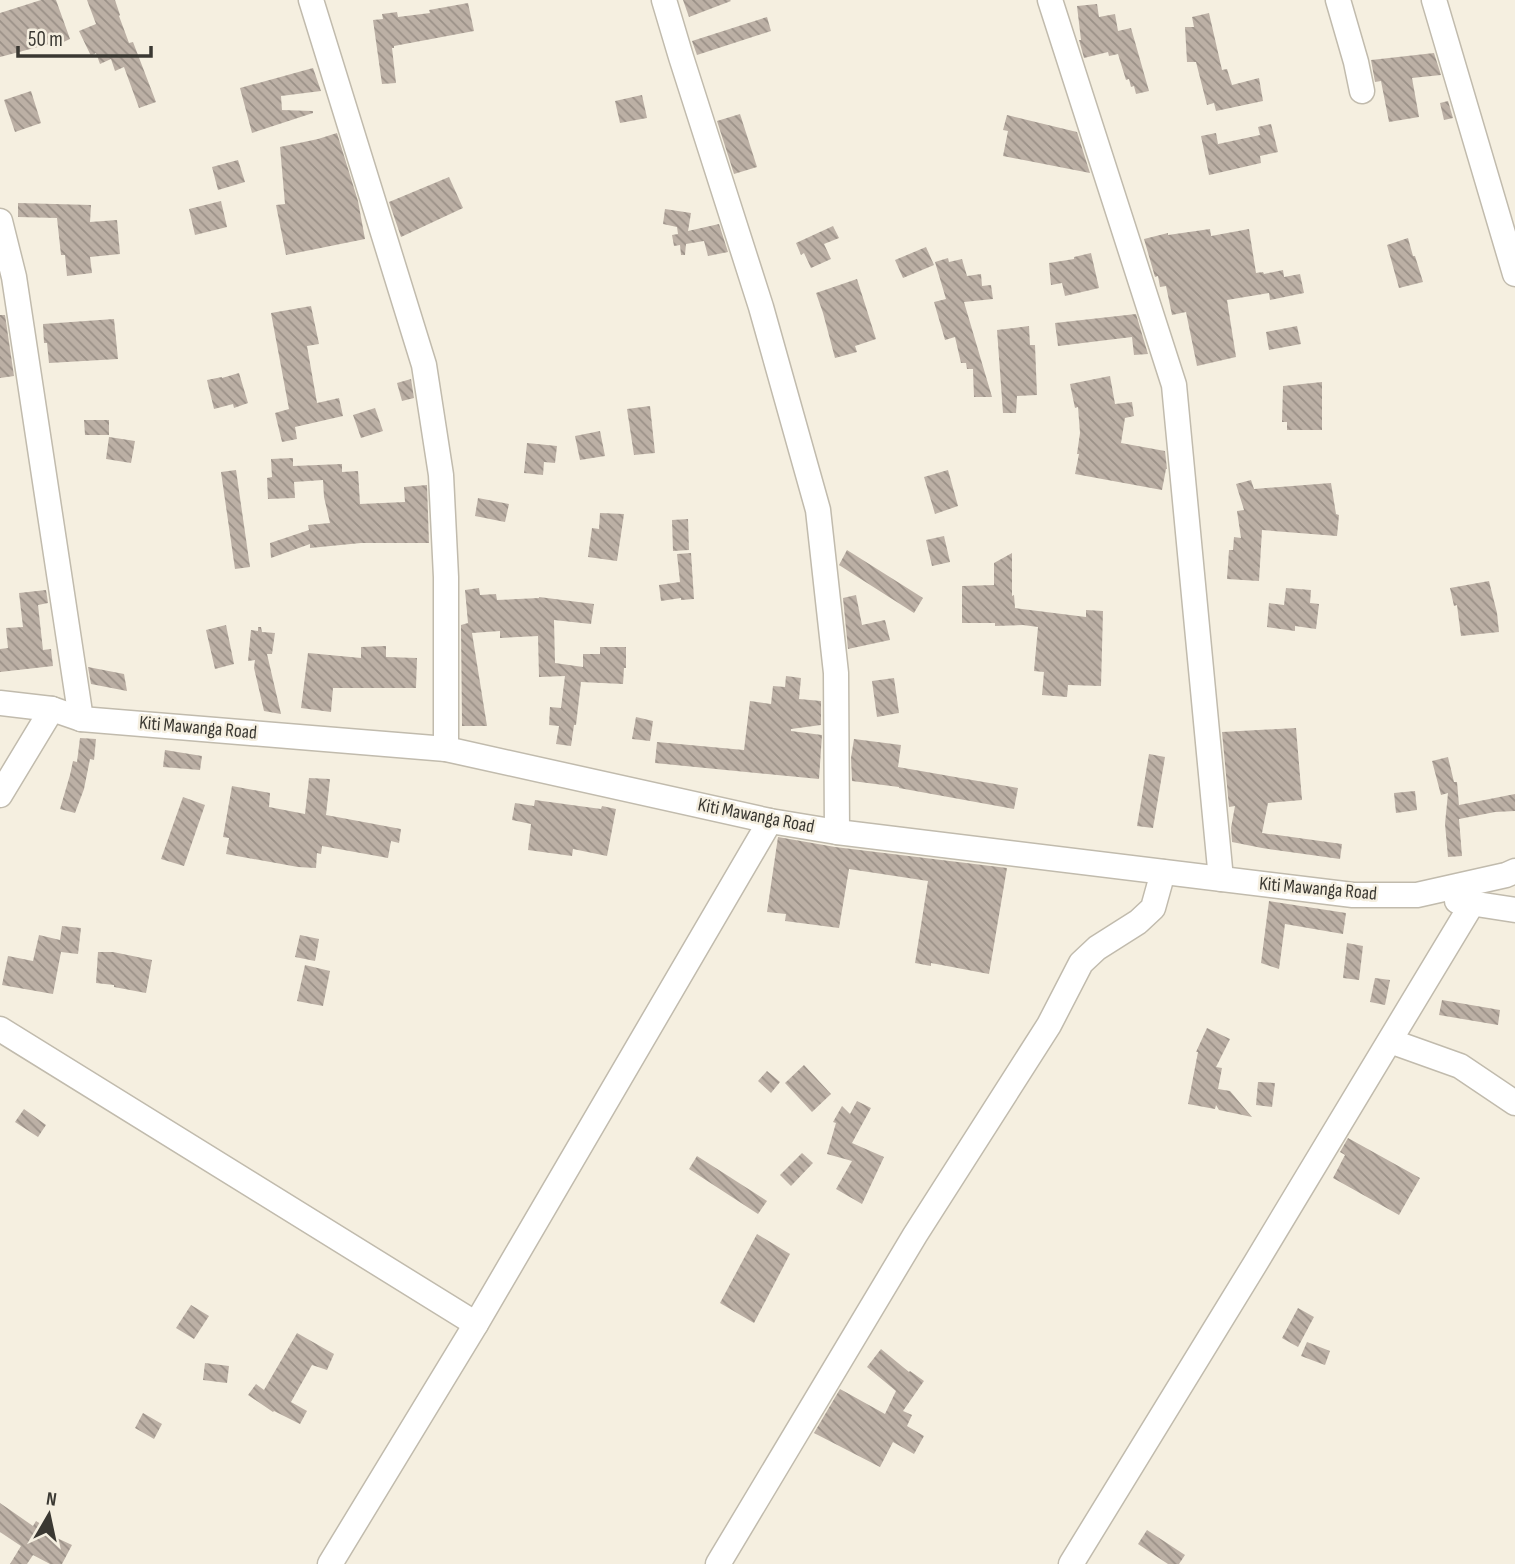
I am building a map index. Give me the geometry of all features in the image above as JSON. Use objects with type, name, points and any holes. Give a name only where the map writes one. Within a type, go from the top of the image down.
[{"type":"street","points":[[311,0],[424,365],[441,475],[446,577],[446,748]]},
{"type":"street","points":[[664,0],[761,307],[818,510],[836,673],[837,832]]},
{"type":"street","points":[[1050,0],[1174,385],[1221,879]]},
{"type":"street","points":[[1338,0],[1362,91]]},
{"type":"street","points":[[1434,0],[1515,274]]},
{"type":"street","points":[[0,221],[14,278],[81,719]]},
{"type":"street","name":"Kiti Mawanga Road","points":[[0,703],[52,709],[81,719],[446,748],[770,821],[837,832],[1353,895],[1417,895],[1515,871]]},
{"type":"street","points":[[0,795],[52,709]]},
{"type":"street","points":[[330,1564],[475,1324],[770,821]]},
{"type":"street","points":[[718,1564],[915,1235],[1049,1025],[1082,963],[1097,948],[1139,922],[1153,908],[1163,872]]},
{"type":"street","points":[[1417,895],[1515,910]]},
{"type":"street","points":[[1071,1564],[1472,904]]},
{"type":"street","points":[[0,1029],[475,1324]]},
{"type":"street","points":[[1390,1041],[1460,1066],[1515,1103]]},
{"type":"building","points":[[41,0],[56,0],[70,39],[55,46],[53,43],[0,57],[0,13]]},
{"type":"building","points":[[87,0],[115,0],[129,43],[133,42],[156,102],[139,108],[124,67],[115,71],[111,59],[100,64],[96,53],[91,56],[79,31],[96,24]]},
{"type":"building","points":[[683,0],[730,0],[731,1],[689,17]]},
{"type":"building","points":[[468,3],[474,31],[394,46],[392,48],[396,83],[382,84],[373,20],[383,19],[382,14],[397,12],[398,17],[430,13],[429,10]]},
{"type":"building","points":[[1097,4],[1099,17],[1115,14],[1118,31],[1131,28],[1149,91],[1136,94],[1129,79],[1126,80],[1118,54],[1109,56],[1108,52],[1084,58],[1079,40],[1077,6]]},
{"type":"building","points":[[1209,13],[1222,70],[1227,69],[1232,85],[1259,78],[1263,101],[1216,111],[1214,103],[1207,105],[1196,62],[1187,62],[1185,27],[1194,27],[1192,17]]},
{"type":"building","points":[[767,17],[771,31],[697,55],[692,41]]},
{"type":"building","points":[[1434,53],[1441,75],[1412,78],[1419,117],[1389,122],[1381,81],[1375,82],[1371,60]]},
{"type":"building","points":[[313,68],[321,91],[281,96],[282,110],[313,113],[252,133],[240,88]]},
{"type":"building","points":[[31,91],[41,123],[15,132],[4,100]]},
{"type":"building","points":[[642,95],[647,118],[620,123],[615,101]]},
{"type":"building","points":[[1448,101],[1453,118],[1444,120],[1440,103]]},
{"type":"building","points":[[740,114],[757,167],[734,174],[717,121]]},
{"type":"building","points":[[1007,115],[1077,132],[1090,173],[1003,156],[1008,131],[1003,130]]},
{"type":"building","points":[[1271,124],[1278,152],[1260,156],[1261,163],[1209,175],[1201,136],[1216,133],[1218,144],[1260,135],[1258,127]]},
{"type":"building","points":[[337,133],[358,201],[365,239],[286,255],[276,205],[285,204],[280,147]]},
{"type":"building","points":[[238,160],[245,182],[218,190],[212,167]]},
{"type":"building","points":[[449,177],[463,208],[401,237],[389,202]]},
{"type":"building","points":[[221,201],[227,227],[195,235],[189,209]]},
{"type":"building","points":[[18,203],[91,205],[90,222],[117,220],[120,254],[90,257],[92,273],[67,276],[65,255],[61,255],[57,218],[18,217]]},
{"type":"building","points":[[665,209],[691,213],[688,231],[719,224],[728,252],[708,256],[704,241],[686,244],[685,255],[681,255],[680,245],[674,246],[672,235],[678,234],[677,227],[663,224]]},
{"type":"building","points":[[833,226],[839,238],[824,244],[831,259],[811,268],[796,243]]},
{"type":"building","points":[[1210,229],[1211,236],[1249,229],[1256,273],[1283,270],[1284,277],[1300,274],[1304,293],[1270,300],[1269,293],[1227,300],[1236,357],[1197,366],[1186,312],[1172,315],[1166,286],[1160,287],[1158,276],[1155,277],[1144,239],[1168,233]]},
{"type":"building","points":[[1408,238],[1423,282],[1399,288],[1387,245]]},
{"type":"building","points":[[926,247],[934,265],[903,278],[895,260]]},
{"type":"building","points":[[1091,253],[1099,288],[1065,296],[1062,283],[1051,285],[1049,263]]},
{"type":"building","points":[[948,258],[949,262],[962,259],[967,276],[981,274],[982,286],[991,285],[993,299],[964,302],[992,397],[974,397],[973,369],[967,369],[966,363],[961,363],[955,337],[945,340],[934,302],[946,299],[935,262]]},
{"type":"building","points":[[857,279],[876,339],[855,346],[857,352],[835,358],[816,293]]},
{"type":"building","points":[[311,306],[319,344],[307,346],[317,403],[339,398],[343,416],[295,427],[297,439],[282,442],[275,413],[289,409],[271,313]]},
{"type":"building","points":[[1136,314],[1148,354],[1134,355],[1132,337],[1058,346],[1055,323]]},
{"type":"building","points":[[0,315],[5,315],[14,376],[0,378]]},
{"type":"building","points":[[114,319],[118,359],[49,363],[43,324]]},
{"type":"building","points":[[1029,326],[1030,345],[1035,345],[1037,395],[1017,396],[1016,413],[1003,413],[997,330]]},
{"type":"building","points":[[1297,326],[1301,344],[1269,350],[1266,332]]},
{"type":"building","points":[[239,373],[248,403],[234,408],[233,404],[214,409],[207,380]]},
{"type":"building","points":[[1110,376],[1115,404],[1132,402],[1134,416],[1125,418],[1121,443],[1165,451],[1167,469],[1162,490],[1075,474],[1080,433],[1078,407],[1075,408],[1070,384]]},
{"type":"building","points":[[411,379],[414,398],[402,401],[397,383]]},
{"type":"building","points":[[1322,382],[1322,430],[1287,430],[1287,422],[1282,422],[1283,386]]},
{"type":"building","points":[[650,406],[655,453],[634,455],[627,409]]},
{"type":"building","points":[[375,408],[383,431],[361,438],[353,415]]},
{"type":"building","points":[[84,420],[109,420],[109,435],[85,435]]},
{"type":"building","points":[[600,431],[605,456],[580,460],[575,436]]},
{"type":"building","points":[[109,437],[135,441],[131,463],[106,459]]},
{"type":"building","points":[[527,443],[557,446],[555,463],[544,462],[543,475],[524,473]]},
{"type":"building","points":[[293,458],[293,466],[342,464],[342,472],[358,471],[360,504],[405,502],[404,487],[427,485],[429,543],[361,543],[310,548],[310,544],[271,558],[270,543],[309,530],[308,525],[330,523],[323,480],[294,482],[295,498],[268,499],[267,478],[272,477],[271,459]]},
{"type":"building","points":[[236,470],[250,567],[235,569],[221,472]]},
{"type":"building","points":[[948,470],[958,506],[935,514],[924,477]]},
{"type":"building","points":[[1251,480],[1254,489],[1331,483],[1336,514],[1339,515],[1337,536],[1262,530],[1259,581],[1227,579],[1229,550],[1233,550],[1234,537],[1241,538],[1237,511],[1244,510],[1236,484]]},
{"type":"building","points":[[478,498],[509,504],[505,522],[475,516]]},
{"type":"building","points":[[600,513],[624,514],[617,561],[588,557],[592,528],[599,529]]},
{"type":"building","points":[[688,519],[689,550],[673,551],[672,520]]},
{"type":"building","points":[[944,536],[950,562],[932,566],[926,540]]},
{"type":"building","points":[[847,550],[923,598],[914,613],[839,565]]},
{"type":"building","points":[[691,553],[694,599],[661,601],[659,585],[680,582],[677,554]]},
{"type":"building","points":[[1012,553],[1012,596],[1014,595],[1015,608],[1086,617],[1086,610],[1103,611],[1101,686],[1068,685],[1067,697],[1042,695],[1044,672],[1034,671],[1038,627],[962,623],[962,586],[994,585],[994,563]]},
{"type":"building","points":[[1489,581],[1499,632],[1461,636],[1457,605],[1454,606],[1450,588]]},
{"type":"building","points":[[479,588],[480,595],[496,594],[497,600],[539,597],[594,604],[591,624],[554,620],[555,663],[583,667],[583,654],[600,654],[600,647],[626,647],[623,684],[581,682],[571,746],[556,744],[559,726],[549,725],[550,707],[561,708],[565,676],[539,677],[538,636],[500,638],[500,631],[472,633],[487,726],[462,726],[461,625],[468,623],[465,590]]},
{"type":"building","points":[[1286,588],[1311,590],[1310,603],[1319,604],[1316,629],[1295,626],[1295,631],[1267,627],[1269,603],[1284,605]]},
{"type":"building","points":[[46,590],[48,603],[38,605],[43,650],[51,649],[53,666],[0,672],[0,649],[8,648],[6,628],[23,627],[19,593]]},
{"type":"building","points":[[856,595],[862,625],[885,620],[890,640],[848,649],[843,598]]},
{"type":"building","points":[[226,625],[234,664],[215,669],[206,630]]},
{"type":"building","points":[[258,627],[261,627],[262,632],[275,633],[272,654],[267,654],[281,714],[264,711],[254,668],[255,660],[248,661],[251,630],[258,631]]},
{"type":"building","points":[[386,646],[386,657],[417,658],[416,688],[333,688],[331,712],[301,708],[308,653],[361,658],[361,647]]},
{"type":"building","points":[[88,667],[124,674],[127,691],[91,684]]},
{"type":"building","points":[[786,676],[801,678],[799,699],[821,701],[821,725],[791,729],[822,735],[819,779],[655,763],[657,742],[744,750],[750,701],[771,704],[773,686],[785,687]]},
{"type":"building","points":[[894,678],[899,713],[877,717],[872,681]]},
{"type":"building","points":[[636,717],[653,721],[650,741],[632,739]]},
{"type":"building","points":[[1296,728],[1302,800],[1268,803],[1262,833],[1342,844],[1340,859],[1232,842],[1231,828],[1235,806],[1229,807],[1222,732]]},
{"type":"building","points":[[80,738],[96,739],[94,760],[90,759],[84,789],[75,813],[60,809],[73,761],[77,762]]},
{"type":"building","points":[[854,739],[901,745],[898,767],[1018,788],[1014,809],[852,781]]},
{"type":"building","points":[[165,750],[202,756],[200,770],[163,767]]},
{"type":"building","points":[[1149,754],[1165,757],[1153,828],[1137,826]]},
{"type":"building","points":[[1448,757],[1454,782],[1457,782],[1459,805],[1515,794],[1515,811],[1459,819],[1462,856],[1448,857],[1445,824],[1448,793],[1441,795],[1432,761]]},
{"type":"building","points":[[309,778],[330,779],[326,815],[401,829],[399,843],[391,841],[388,858],[322,846],[321,854],[317,853],[316,868],[226,854],[229,838],[223,837],[232,786],[270,793],[269,807],[305,814]]},
{"type":"building","points":[[1415,791],[1417,810],[1396,813],[1394,793]]},
{"type":"building","points":[[183,797],[205,805],[184,866],[161,859]]},
{"type":"building","points":[[535,800],[616,809],[607,856],[573,849],[572,856],[528,850],[531,824],[512,820],[515,803],[534,806]]},
{"type":"building","points":[[778,837],[835,847],[1007,868],[989,974],[931,963],[931,966],[915,963],[928,881],[849,869],[839,928],[785,921],[786,914],[767,912]]},
{"type":"building","points":[[1269,901],[1346,913],[1343,934],[1285,924],[1279,969],[1261,963]]},
{"type":"building","points":[[62,926],[81,928],[78,954],[61,952],[53,994],[2,985],[8,956],[33,961],[39,935],[60,940]]},
{"type":"building","points":[[300,935],[319,939],[315,961],[295,957]]},
{"type":"building","points":[[1347,943],[1363,946],[1359,980],[1343,978]]},
{"type":"building","points":[[98,952],[113,952],[152,960],[146,993],[96,983]]},
{"type":"building","points":[[305,965],[330,971],[323,1006],[297,1001]]},
{"type":"building","points":[[1375,978],[1390,980],[1385,1005],[1370,1002]]},
{"type":"building","points":[[1442,1000],[1500,1010],[1498,1025],[1439,1015]]},
{"type":"building","points":[[1207,1028],[1230,1039],[1216,1067],[1222,1068],[1218,1089],[1230,1091],[1252,1117],[1219,1110],[1216,1105],[1215,1109],[1188,1104],[1196,1052]]},
{"type":"building","points":[[804,1065],[831,1094],[812,1112],[785,1083]]},
{"type":"building","points":[[767,1071],[780,1082],[771,1093],[758,1081]]},
{"type":"building","points":[[1258,1082],[1275,1083],[1272,1107],[1256,1105]]},
{"type":"building","points":[[857,1101],[871,1108],[852,1143],[884,1157],[862,1204],[836,1189],[852,1161],[827,1154],[836,1123],[833,1122],[842,1106],[850,1114]]},
{"type":"building","points":[[24,1109],[46,1125],[38,1137],[15,1122]]},
{"type":"building","points":[[1348,1138],[1420,1178],[1399,1215],[1333,1178],[1345,1155],[1340,1152]]},
{"type":"building","points":[[802,1153],[813,1163],[791,1186],[780,1175]]},
{"type":"building","points":[[697,1156],[767,1201],[758,1214],[689,1169]]},
{"type":"building","points":[[757,1234],[790,1254],[754,1323],[720,1303]]},
{"type":"building","points":[[191,1305],[209,1316],[194,1339],[176,1328]]},
{"type":"building","points":[[1298,1308],[1314,1317],[1298,1347],[1282,1338]]},
{"type":"building","points":[[297,1333],[334,1354],[327,1370],[312,1365],[291,1402],[307,1411],[300,1424],[273,1412],[248,1395],[256,1384],[264,1390]]},
{"type":"building","points":[[1307,1342],[1330,1351],[1325,1365],[1301,1356]]},
{"type":"building","points":[[881,1349],[924,1381],[903,1411],[912,1415],[907,1426],[924,1436],[914,1454],[893,1442],[880,1467],[814,1433],[840,1389],[885,1414],[896,1391],[867,1367]]},
{"type":"building","points":[[205,1363],[229,1366],[227,1383],[203,1380]]},
{"type":"building","points":[[143,1413],[162,1424],[154,1439],[135,1428]]},
{"type":"building","points":[[0,1503],[33,1526],[36,1521],[49,1529],[46,1533],[72,1545],[62,1564],[50,1564],[33,1555],[27,1564],[10,1564],[21,1546],[0,1532]]},
{"type":"building","points":[[1147,1530],[1185,1555],[1179,1564],[1168,1564],[1138,1544]]}]
